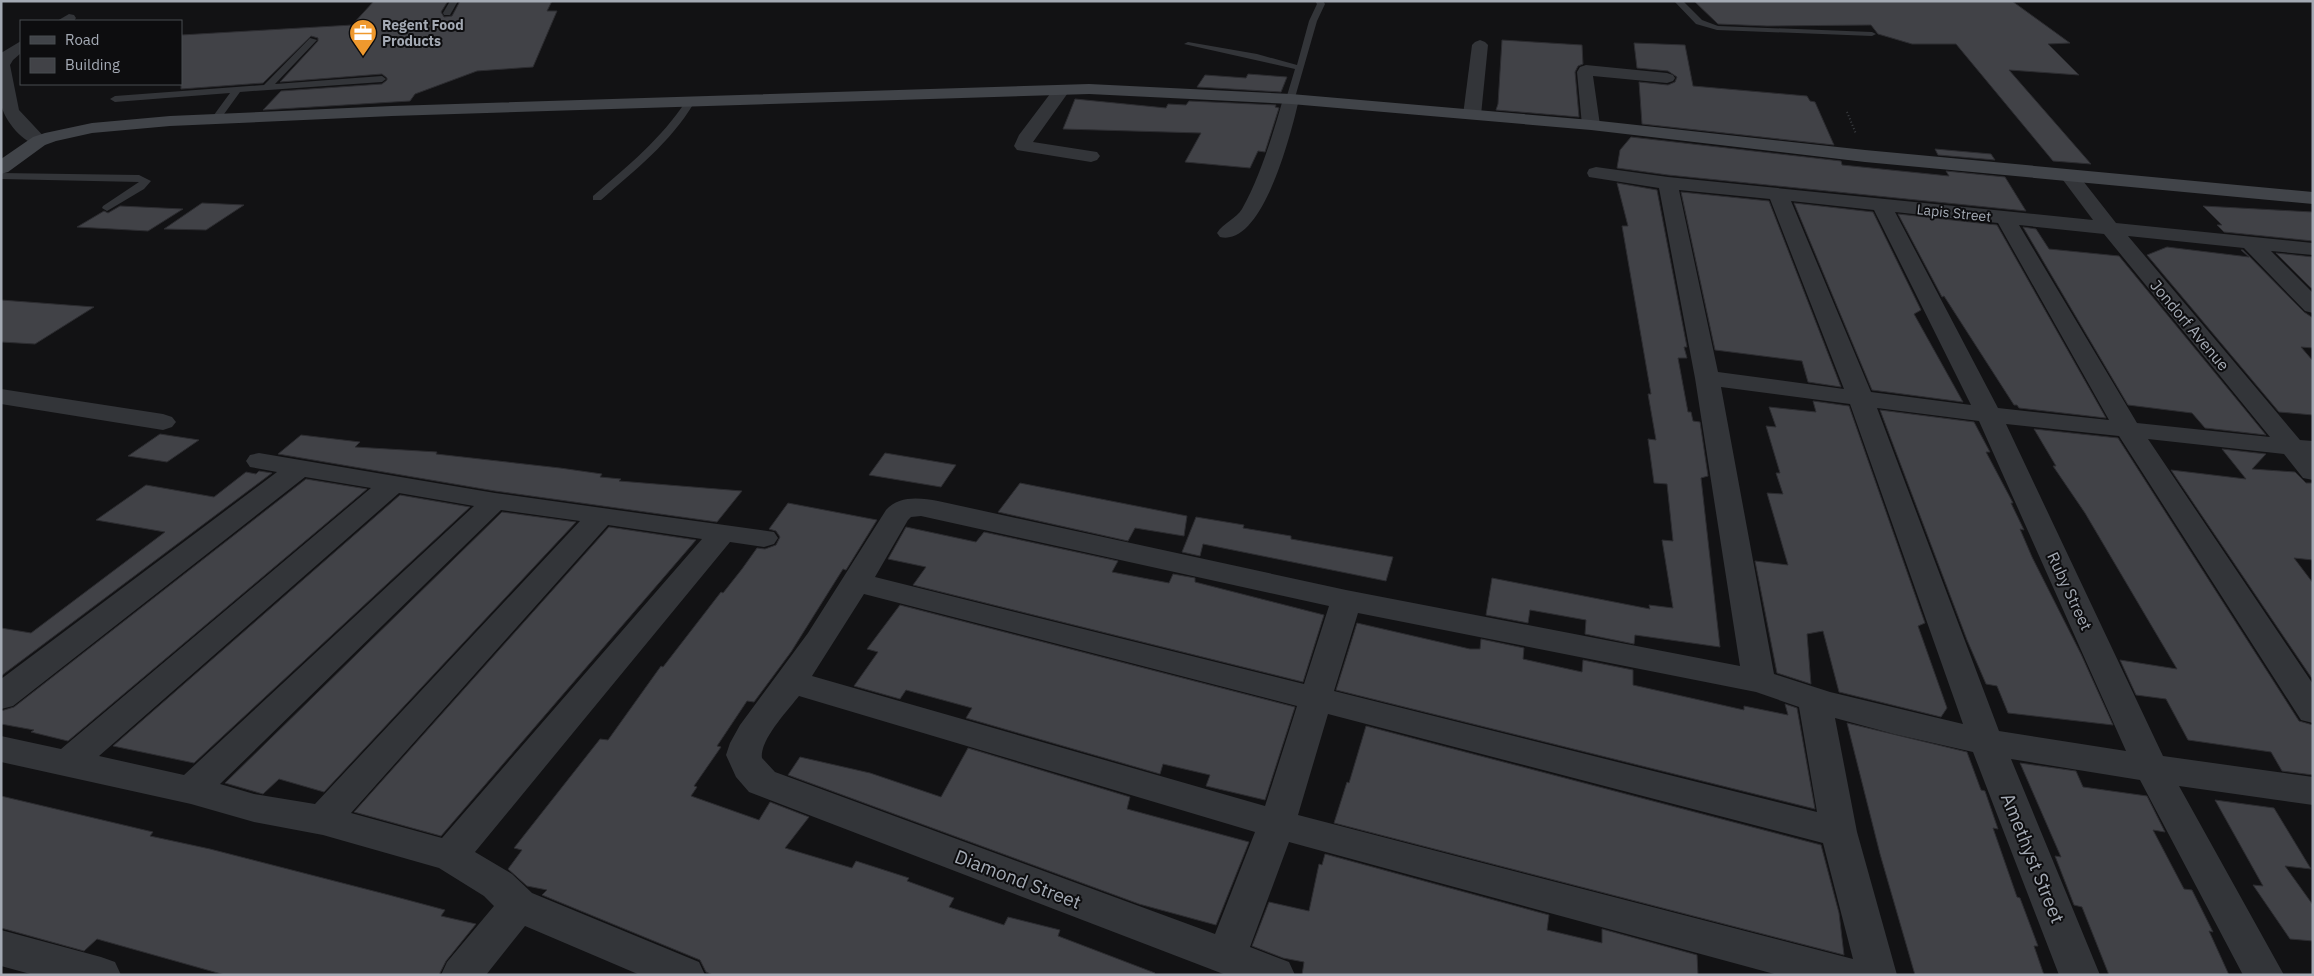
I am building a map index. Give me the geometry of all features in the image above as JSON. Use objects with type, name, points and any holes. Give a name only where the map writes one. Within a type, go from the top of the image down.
[{"type":"street","points":[[1472,115],[1480,45]]},
{"type":"street","points":[[20,47],[6,57],[2,65],[6,111],[39,141]]},
{"type":"street","points":[[1591,125],[1586,70],[1667,78]]},
{"type":"street","points":[[1062,90],[1025,139],[1023,146],[1091,156]]},
{"type":"street","points":[[1,168],[39,141],[92,128],[216,119],[402,111],[1062,90],[1177,92],[1291,99],[1591,125],[1865,156],[2313,198]]},
{"type":"street","points":[[1227,233],[1246,217],[1252,208],[1281,137],[1291,99]]},
{"type":"street","name":"Lapis Street","points":[[1596,173],[1668,183],[2313,249]]},
{"type":"street","name":"Jondorf Avenue","points":[[2069,176],[2111,229],[2302,448],[2313,472]]},
{"type":"street","points":[[1668,183],[1707,378],[1759,681]]},
{"type":"street","name":"Amethyst Street","points":[[1778,194],[1861,398],[1986,741],[2080,975]]},
{"type":"street","name":"Ruby Street","points":[[1881,205],[1989,415],[2151,768],[2264,975]]},
{"type":"street","points":[[2005,218],[2127,428],[2313,711]]},
{"type":"street","points":[[2250,242],[2313,306]]},
{"type":"street","points":[[1707,378],[1989,415],[2127,428],[2302,448]]},
{"type":"street","points":[[1,396],[163,422]]},
{"type":"street","points":[[259,461],[496,501],[722,534],[764,538]]},
{"type":"street","points":[[1,697],[300,468]]},
{"type":"street","points":[[68,763],[394,483]]},
{"type":"street","points":[[191,790],[496,501]]},
{"type":"street","points":[[1846,975],[1277,824],[791,682],[857,582],[896,516],[902,509],[921,507],[1346,600],[1759,681],[1815,701],[1986,741],[2151,768],[2313,791]]},
{"type":"street","points":[[323,820],[601,516]]},
{"type":"street","points":[[450,856],[722,534]]},
{"type":"street","points":[[857,582],[1839,832]]},
{"type":"street","points":[[1226,957],[1277,824],[1346,600]]},
{"type":"street","name":"Diamond Street","points":[[791,682],[750,739],[744,751],[747,767],[762,782],[1275,975]]},
{"type":"street","points":[[1815,701],[1839,832],[1877,975]]},
{"type":"street","points":[[1,748],[191,790],[254,808],[323,820],[450,856],[498,885],[518,905],[685,975]]},
{"type":"street","points":[[461,975],[518,905]]},
{"type":"street","points":[[1,948],[101,975]]},
{"type":"lane","points":[[447,13],[454,1]]},
{"type":"lane","points":[[1291,99],[1320,1]]},
{"type":"lane","points":[[1678,1],[1699,22],[1717,28],[1872,34]]},
{"type":"lane","points":[[266,88],[313,40]]},
{"type":"lane","points":[[1188,44],[1257,57],[1300,68]]},
{"type":"lane","points":[[115,99],[382,79]]},
{"type":"lane","points":[[216,119],[237,90]]},
{"type":"lane","points":[[597,198],[651,152],[680,121],[690,103]]},
{"type":"lane","points":[[1,176],[117,177],[139,178],[146,181],[140,187],[107,208]]},
{"type":"building","points":[[374,1],[448,1],[441,12],[444,17],[452,16],[460,1],[552,1],[547,11],[557,11],[533,67],[477,71],[415,94],[410,101],[263,110],[281,91],[382,84],[387,80],[382,74],[280,82],[318,41],[318,38],[311,36],[263,83],[181,89],[182,35],[352,25]]},
{"type":"building","points":[[1694,1],[2012,1],[2070,43],[2048,44],[2079,75],[2009,70],[2091,164],[2053,161],[1956,44],[1912,44],[1878,34],[1871,25],[1767,26],[1718,24]]},
{"type":"building","points":[[1502,40],[1582,45],[1583,64],[1578,66],[1575,72],[1579,117],[1496,110]]},
{"type":"building","points":[[1634,43],[1685,45],[1693,86],[1807,96],[1810,101],[1815,102],[1834,145],[1642,124],[1639,82],[1668,85],[1675,82],[1677,77],[1668,71],[1637,68]]},
{"type":"building","points":[[1248,74],[1287,77],[1281,92],[1197,87],[1205,75],[1246,78]]},
{"type":"building","points":[[1075,99],[1166,108],[1168,104],[1186,105],[1189,101],[1276,105],[1275,107],[1279,108],[1265,152],[1258,151],[1250,168],[1185,162],[1201,133],[1063,129]]},
{"type":"building","points":[[1631,137],[1841,161],[1842,165],[1949,176],[1946,171],[2005,177],[2026,211],[1668,175],[1617,168],[1620,150]]},
{"type":"building","points":[[1935,149],[1991,154],[1995,160],[1938,155]]},
{"type":"building","points":[[1617,183],[1657,190],[1687,347],[1684,347],[1687,358],[1678,358],[1688,412],[1691,412],[1693,421],[1700,422],[1708,476],[1701,478],[1720,647],[1635,635],[1634,644],[1585,634],[1586,620],[1530,610],[1528,623],[1486,615],[1492,578],[1650,609],[1649,605],[1673,608],[1662,540],[1673,541],[1667,484],[1654,483],[1648,439],[1656,440],[1648,394],[1651,394],[1622,226],[1628,226]]},
{"type":"building","points":[[1681,192],[1769,201],[1841,387],[1808,382],[1802,361],[1715,350]]},
{"type":"building","points":[[202,203],[244,205],[206,230],[164,229]]},
{"type":"building","points":[[1794,203],[1873,212],[1921,310],[1914,314],[1963,402],[1872,390]]},
{"type":"building","points":[[120,206],[183,209],[148,231],[77,227],[104,211],[108,213]]},
{"type":"building","points":[[2203,206],[2313,212],[2313,241],[2224,232],[2217,225],[2222,225]]},
{"type":"building","points":[[1898,214],[1997,225],[2106,418],[2019,408],[2017,405],[2014,405],[1944,296],[1942,297]]},
{"type":"building","points":[[2023,227],[2036,229],[2049,249],[2119,256],[2266,435],[2205,428],[2192,413],[2128,405]]},
{"type":"building","points":[[2167,247],[2249,257],[2241,250],[2243,250],[2304,312],[2313,318],[2313,348],[2301,347],[2313,361],[2313,415],[2279,412],[2147,255]]},
{"type":"building","points":[[2276,253],[2313,257],[2313,288],[2311,288]]},
{"type":"building","points":[[1,300],[94,307],[35,344],[1,342]]},
{"type":"building","points":[[1813,401],[1849,406],[1925,623],[1918,626],[1947,708],[1941,717],[1839,692],[1823,631],[1807,634],[1811,684],[1777,673],[1755,561],[1788,565],[1767,493],[1783,494],[1776,473],[1780,473],[1766,426],[1776,427],[1769,407],[1816,412]]},
{"type":"building","points":[[1880,410],[1974,422],[1990,452],[1986,452],[2013,503],[2011,503],[2024,530],[2020,529],[2032,557],[2081,654],[2113,725],[2008,713],[1997,686],[1986,684],[1967,640]]},
{"type":"building","points":[[2034,429],[2118,438],[2299,721],[2313,725],[2313,775],[2282,771],[2271,752],[2188,740],[2166,699],[2136,695],[2120,660],[2177,669],[2085,513],[2053,466],[2056,466]]},
{"type":"building","points":[[160,434],[199,440],[167,462],[128,456]]},
{"type":"building","points":[[301,435],[360,442],[355,447],[437,452],[436,454],[602,474],[600,477],[621,479],[619,481],[742,491],[717,522],[495,491],[278,454]]},
{"type":"building","points":[[2222,449],[2266,454],[2252,469],[2295,472],[2306,483],[2313,483],[2313,560],[2294,558],[2313,583],[2313,680],[2171,470],[2246,479]]},
{"type":"building","points":[[885,453],[956,465],[941,487],[869,475]]},
{"type":"building","points":[[259,471],[272,473],[1,676],[1,628],[31,633],[165,532],[96,520],[146,485],[214,497],[246,472],[256,474]]},
{"type":"building","points":[[306,479],[367,489],[68,741],[31,732],[34,730],[1,724],[1,711],[14,707]]},
{"type":"building","points":[[1020,483],[1187,516],[1184,536],[1135,528],[1128,541],[998,512]]},
{"type":"building","points":[[400,495],[470,507],[194,763],[113,746]]},
{"type":"building","points":[[788,503],[877,520],[846,570],[843,569],[791,652],[754,702],[747,701],[717,746],[721,747],[694,786],[697,787],[691,796],[759,820],[770,802],[809,817],[785,848],[852,868],[856,861],[909,878],[907,881],[954,898],[949,907],[1004,925],[1008,917],[1060,930],[1058,936],[1155,973],[1154,975],[713,975],[706,972],[700,960],[542,895],[547,890],[527,886],[508,869],[522,850],[514,848],[600,739],[608,740],[661,666],[663,667],[757,548],[765,549],[776,545],[780,537],[776,531],[769,529]]},
{"type":"building","points":[[502,512],[576,522],[324,792],[279,779],[263,794],[225,783]]},
{"type":"building","points":[[1196,517],[1244,525],[1243,528],[1291,536],[1291,539],[1393,557],[1386,581],[1203,544],[1200,556],[1182,552]]},
{"type":"building","points":[[609,527],[696,540],[441,836],[354,812]]},
{"type":"building","points":[[906,527],[976,542],[984,532],[1118,561],[1112,572],[1169,583],[1173,574],[1195,578],[1195,582],[1324,615],[1303,682],[913,585],[926,567],[888,559]]},
{"type":"building","points":[[900,605],[1295,707],[1265,800],[1206,786],[1210,775],[1163,764],[1160,774],[966,718],[972,708],[906,690],[900,699],[854,686],[878,652],[867,649]]},
{"type":"building","points":[[1357,623],[1470,649],[1480,649],[1481,639],[1524,648],[1523,659],[1582,672],[1583,660],[1633,670],[1633,685],[1744,710],[1744,706],[1788,715],[1785,704],[1797,708],[1815,809],[1336,690]]},
{"type":"building","points":[[1847,723],[1967,752],[1981,790],[1985,791],[1998,829],[1993,828],[2017,897],[2020,898],[2038,946],[2034,946],[2044,975],[1915,975],[1880,854]]},
{"type":"building","points":[[1366,726],[1821,845],[1839,913],[1844,955],[1334,823],[1347,782],[1349,783]]},
{"type":"building","points":[[968,748],[1130,797],[1127,809],[1249,842],[1216,925],[1139,904],[788,775],[800,757],[870,773],[941,797]]},
{"type":"building","points":[[2020,763],[2076,771],[2083,787],[2147,796],[2165,832],[2153,830],[2184,889],[2192,890],[2213,932],[2209,931],[2229,975],[2109,975],[2082,907],[2074,905],[2055,856],[2061,857]]},
{"type":"building","points":[[1,796],[153,832],[150,836],[210,849],[445,910],[441,916],[476,924],[446,961],[439,975],[225,975],[97,939],[84,951],[1,928]]},
{"type":"building","points":[[2215,800],[2274,808],[2311,869],[2285,866],[2313,905],[2313,941],[2290,939],[2253,885],[2263,886]]},
{"type":"building","points":[[1325,854],[1549,915],[1547,930],[1602,943],[1602,929],[1697,955],[1698,975],[1302,975],[1304,962],[1283,958],[1252,946],[1269,902],[1309,911],[1319,864],[1322,865]]},
{"type":"place","name":"Regent Food Products","points":[[363,57]]}]
